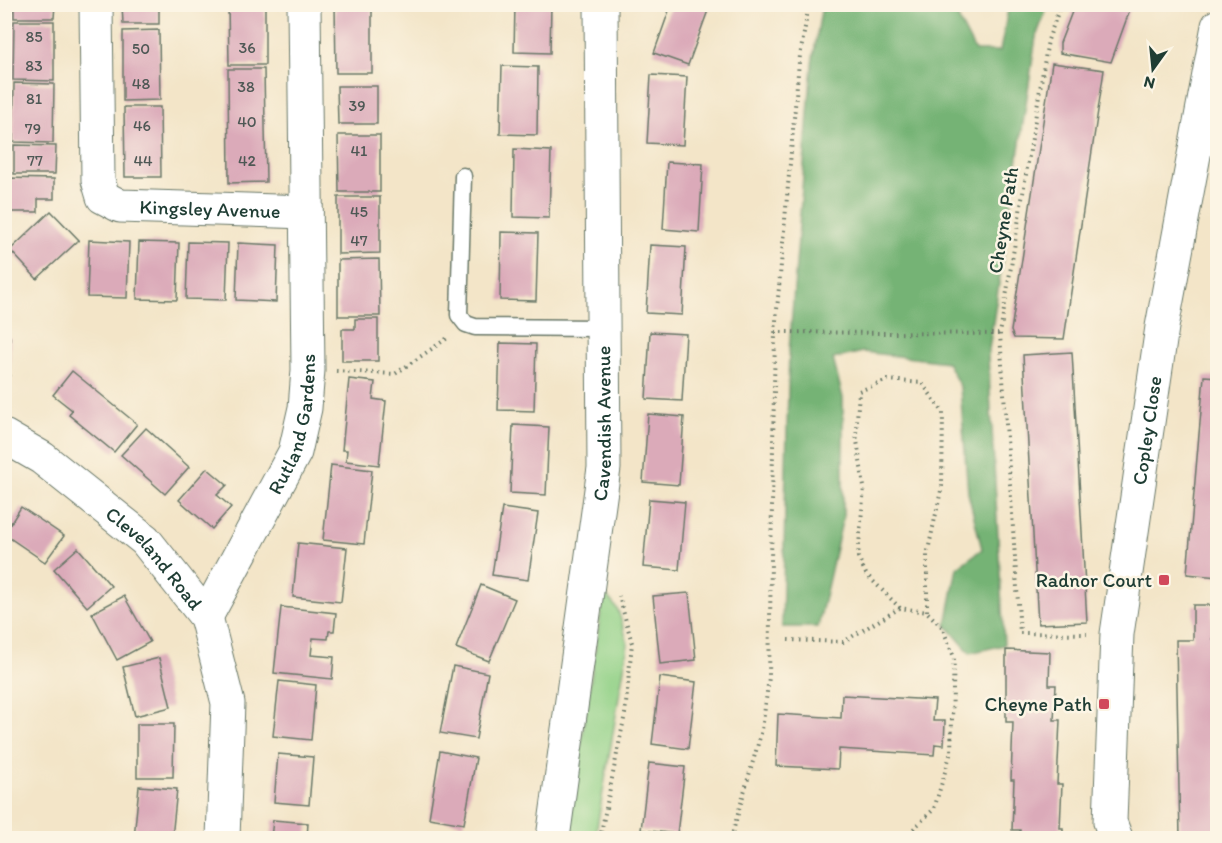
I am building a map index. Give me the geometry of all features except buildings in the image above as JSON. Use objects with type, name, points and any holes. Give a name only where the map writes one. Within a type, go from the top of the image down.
[{"type":"street","name":"Kingsley Avenue","points":[[96,4],[98,180],[104,197],[120,206],[306,212],[304,4]]},
{"type":"street","name":"Cavendish Avenue","points":[[553,838],[592,571],[604,468],[601,4]]},
{"type":"street","name":"Copley Close","points":[[1116,838],[1110,822],[1118,634],[1162,327],[1218,26]]},
{"type":"street","name":"Rutland Gardens","points":[[206,617],[295,452],[305,408],[308,370],[306,212]]},
{"type":"street","name":"Cleveland Road","points":[[4,436],[42,458],[145,540],[206,617],[228,704],[223,838]]},
{"type":"lane","points":[[463,176],[459,315],[466,324],[475,327],[603,327]]},
{"type":"path","points":[[731,838],[762,730],[769,677],[775,332],[799,62],[809,4]]},
{"type":"path","name":"Cheyne Path","points":[[1061,4],[1047,40],[1000,334],[1020,633],[1118,634]]},
{"type":"path","points":[[308,370],[395,374],[466,324]]},
{"type":"path","points":[[775,332],[1000,334]]},
{"type":"path","points":[[904,838],[934,808],[951,752],[954,657],[942,627],[927,612],[900,608],[866,574],[858,557],[864,487],[856,434],[859,391],[888,380],[922,383],[943,412],[942,486],[927,555],[927,612]]},
{"type":"path","points":[[592,571],[618,595],[632,643],[626,714],[600,838]]},
{"type":"path","points":[[788,640],[843,642],[900,608]]},
{"type":"green space","points":[[822,5],[958,5],[958,18],[975,51],[1000,51],[1009,5],[1048,5],[1036,37],[988,356],[1004,645],[970,653],[946,625],[957,568],[982,549],[968,493],[960,387],[947,362],[863,352],[833,359],[843,398],[843,517],[818,627],[782,627],[789,351],[812,64]]},
{"type":"green space","points":[[604,592],[618,610],[628,644],[596,833],[593,838],[567,838]]},
{"type":"place","name":"Radnor Court","points":[[1164,580]]},
{"type":"place","name":"Cheyne Path","points":[[1104,704]]}]
